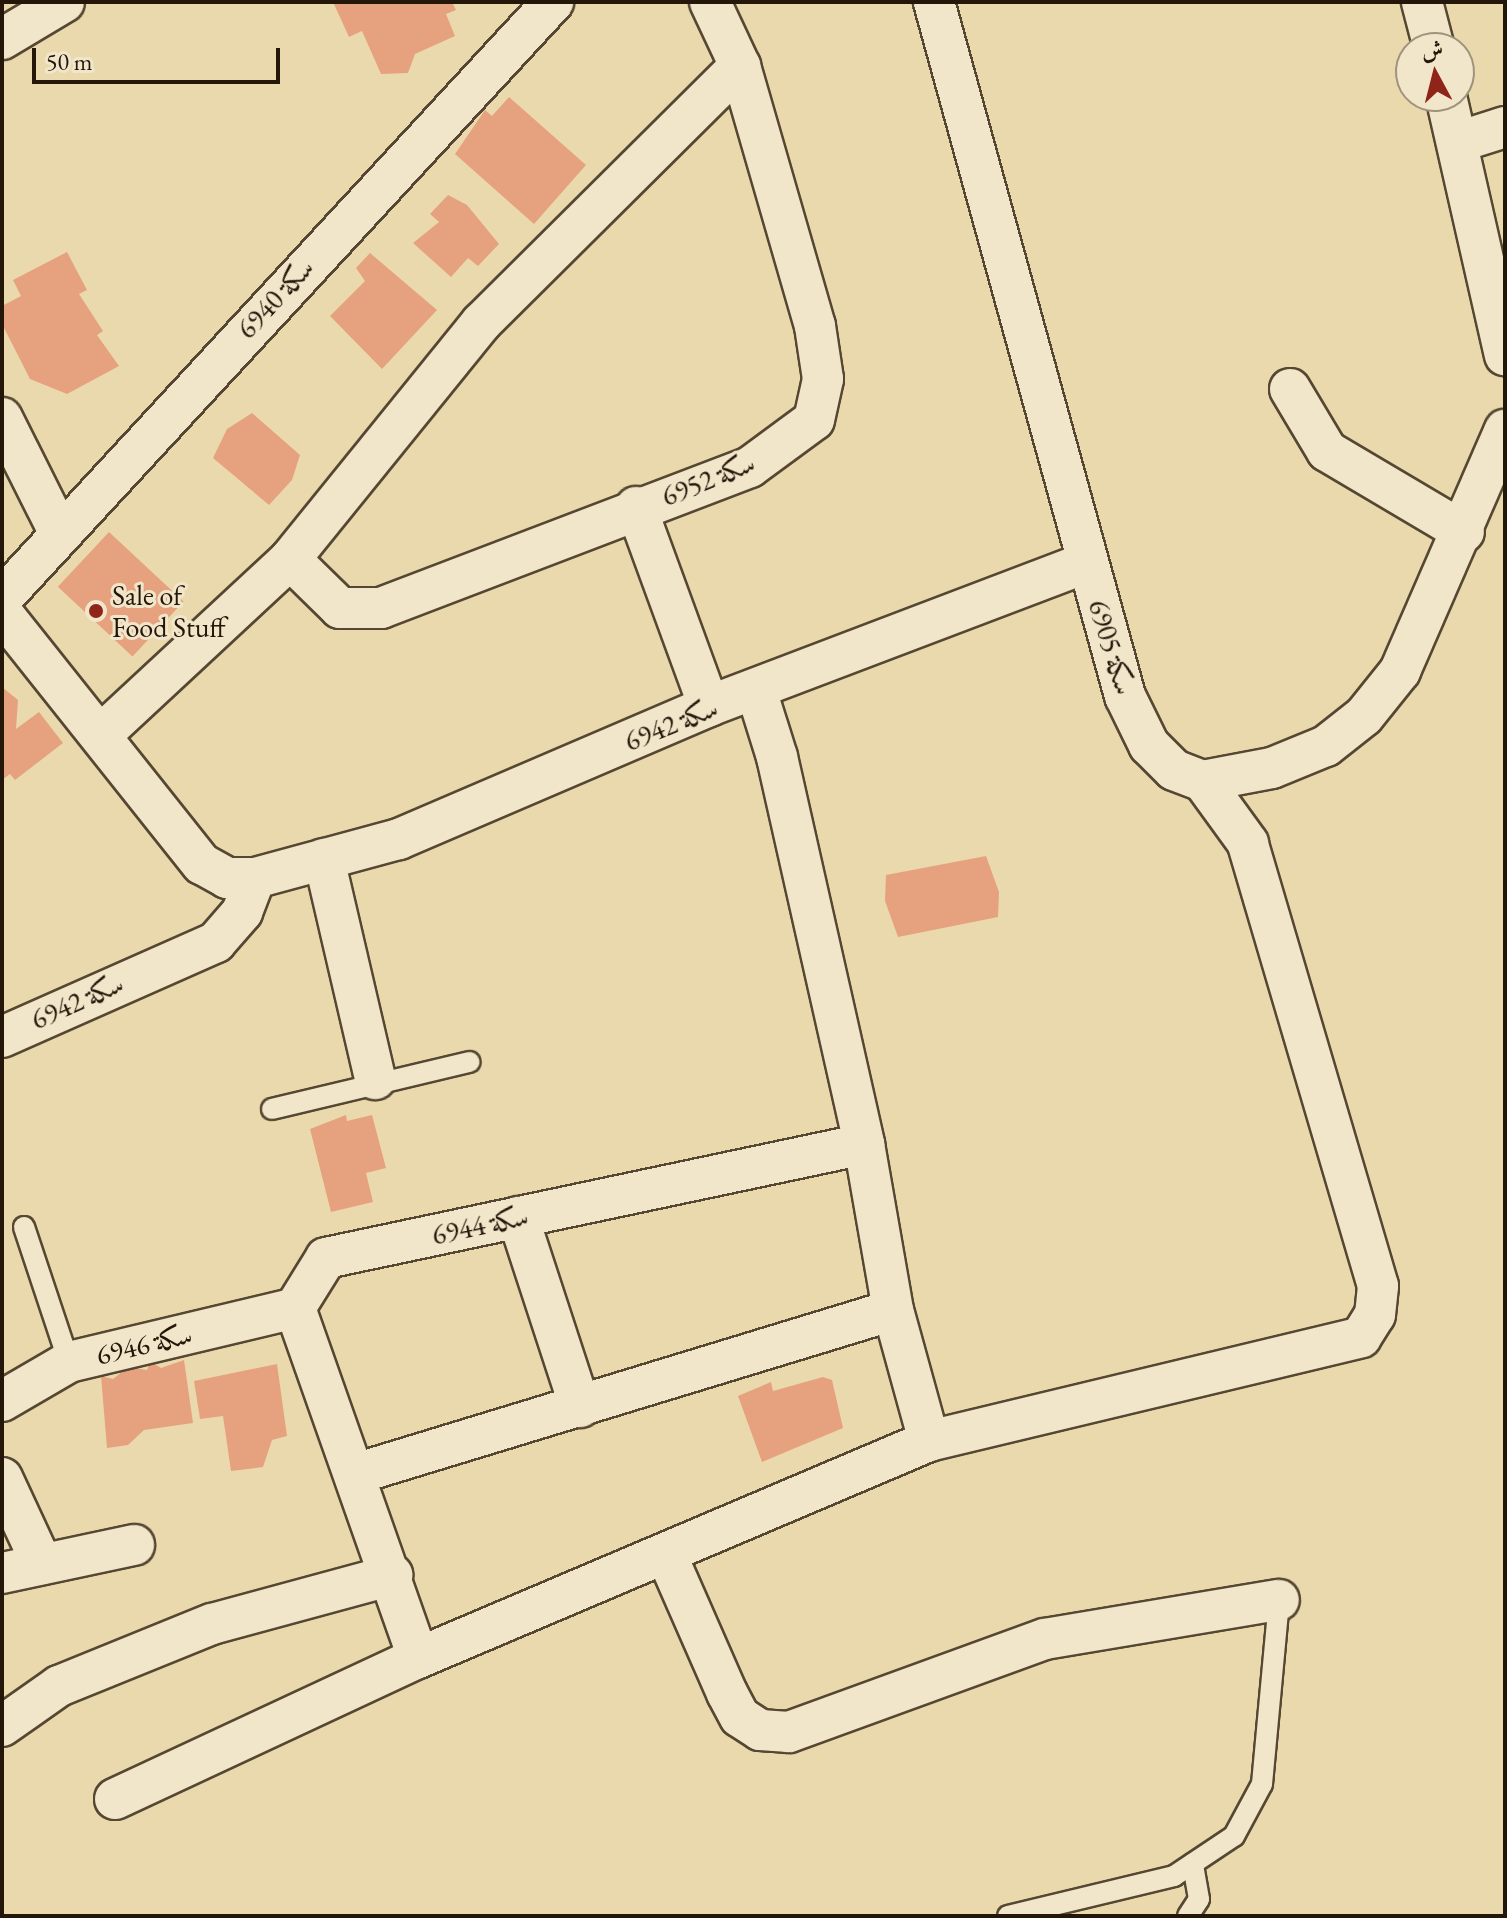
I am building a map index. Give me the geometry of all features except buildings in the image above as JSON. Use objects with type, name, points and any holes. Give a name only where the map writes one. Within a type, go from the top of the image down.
[{"type":"street","points":[[2,39],[64,2]]},
{"type":"street","name":"سكة 6940","points":[[2,598],[58,530],[553,2]]},
{"type":"street","name":"سكة 6952","points":[[290,559],[340,608],[381,608],[636,507],[750,467],[814,420],[823,379],[815,326],[740,66],[710,2]]},
{"type":"street","name":"سكة 6905","points":[[934,2],[1125,696],[1149,745],[1174,770],[1203,781]]},
{"type":"street","points":[[1422,2],[1430,32]]},
{"type":"street","points":[[104,732],[290,559],[481,323],[740,66]]},
{"type":"street","points":[[1450,112],[1505,355]]},
{"type":"street","points":[[1458,142],[1505,127]]},
{"type":"street","points":[[1290,389],[1327,451],[1464,532]]},
{"type":"street","points":[[2,418],[58,530]]},
{"type":"street","points":[[115,1799],[418,1658],[929,1441],[1332,1349],[1361,1337],[1375,1315],[1378,1286],[1248,843],[1203,781],[1272,768],[1326,746],[1364,716],[1400,671],[1464,532],[1505,430]]},
{"type":"street","points":[[636,507],[709,706]]},
{"type":"street","name":"سكة 6942","points":[[2,613],[104,732],[202,864],[227,878],[255,878],[399,839],[709,706],[757,693],[1086,563]]},
{"type":"street","points":[[757,693],[864,1144],[893,1310],[929,1441]]},
{"type":"street","points":[[324,859],[375,1079]]},
{"type":"street","name":"سكة 6942","points":[[2,1037],[216,942],[242,912],[255,878]]},
{"type":"street","name":"سكة 6944","points":[[295,1308],[326,1258],[864,1144]]},
{"type":"street","points":[[518,1217],[580,1407]]},
{"type":"street","points":[[295,1308],[392,1575],[418,1658]]},
{"type":"street","name":"سكة 6946","points":[[2,1401],[69,1362],[295,1308]]},
{"type":"street","points":[[355,1474],[893,1310]]},
{"type":"street","points":[[2,1478],[42,1564]]},
{"type":"street","points":[[2,1573],[134,1545]]},
{"type":"street","points":[[666,1554],[727,1693],[740,1717],[760,1730],[789,1732],[1045,1639],[1279,1600]]},
{"type":"street","points":[[2,1726],[59,1686],[212,1624],[392,1575]]},
{"type":"lane","points":[[272,1109],[375,1079],[469,1062]]},
{"type":"lane","points":[[24,1227],[69,1362]]},
{"type":"lane","points":[[1008,1916],[1174,1876],[1234,1836],[1262,1784],[1279,1600]]},
{"type":"lane","points":[[1188,1916],[1199,1899],[1193,1864]]},
{"type":"place","name":"Sale of Food Stuff","points":[[96,611]]}]
